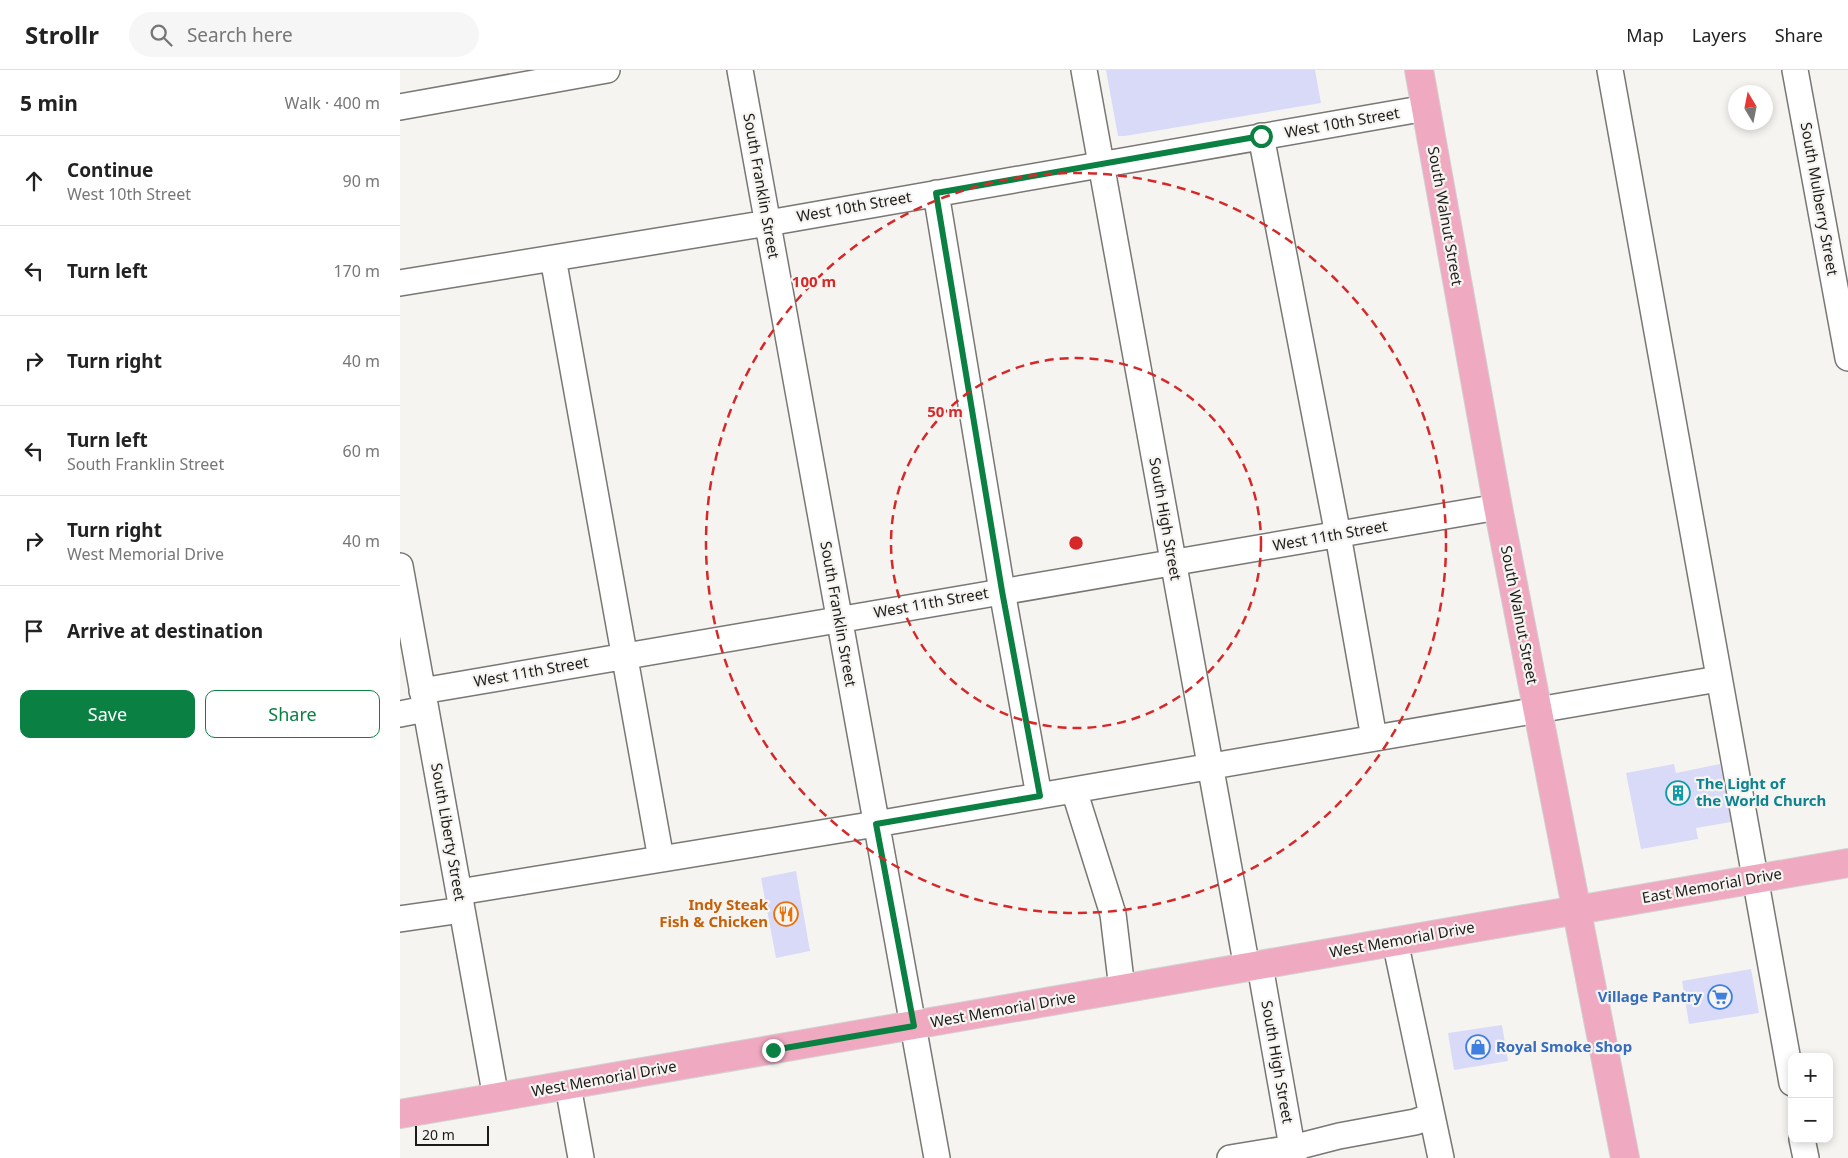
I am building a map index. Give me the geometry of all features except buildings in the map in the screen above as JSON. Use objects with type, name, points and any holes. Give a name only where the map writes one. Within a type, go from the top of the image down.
[{"type":"main road","name":"South Walnut Street","points":[[1419,70],[1498,507],[1625,1158]]},
{"type":"main road","name":"East Memorial Drive","points":[[1576,908],[1848,863]]},
{"type":"main road","name":"West Memorial Drive","points":[[400,1114],[1253,967],[1576,908]]},
{"type":"street","points":[[400,107],[607,70]]},
{"type":"street","name":"South Franklin Street","points":[[740,70],[937,1158]]},
{"type":"street","name":"South High Street","points":[[1084,70],[1210,767],[1293,1153]]},
{"type":"street","points":[[1610,70],[1788,1061]]},
{"type":"street","name":"South Mulberry Street","points":[[1796,70],[1848,358]]},
{"type":"street","name":"West 10th Street","points":[[400,283],[768,223],[1426,108]]},
{"type":"street","points":[[1261,136],[1338,535],[1374,738]]},
{"type":"street","points":[[936,193],[1002,591],[1040,796]]},
{"type":"street","points":[[553,258],[661,859]]},
{"type":"street","name":"West 11th Street","points":[[400,714],[424,700],[625,656],[1498,507]]},
{"type":"street","name":"South Liberty Street","points":[[400,566],[496,1098]]},
{"type":"street","points":[[400,919],[461,901],[661,859],[876,824],[1718,679]]},
{"type":"street","points":[[1074,790],[1113,914],[1122,989]]},
{"type":"street","points":[[1395,941],[1441,1158]]},
{"type":"street","points":[[568,1086],[581,1158]]},
{"type":"street","points":[[1230,1158],[1293,1153],[1338,1136],[1415,1122],[1432,1116]]},
{"type":"street","points":[[1803,1143],[1806,1158]]},
{"type":"place","name":"The Light of the World Church","points":[[1678,793]]},
{"type":"place","name":"Indy Steak Fish & Chicken","points":[[786,914]]},
{"type":"place","name":"Village Pantry","points":[[1720,997]]},
{"type":"place","name":"Royal Smoke Shop","points":[[1478,1047]]},
{"type":"route","points":[[773,1050],[914,1026],[876,824],[1040,796],[1002,591],[936,193],[1261,136]]}]
